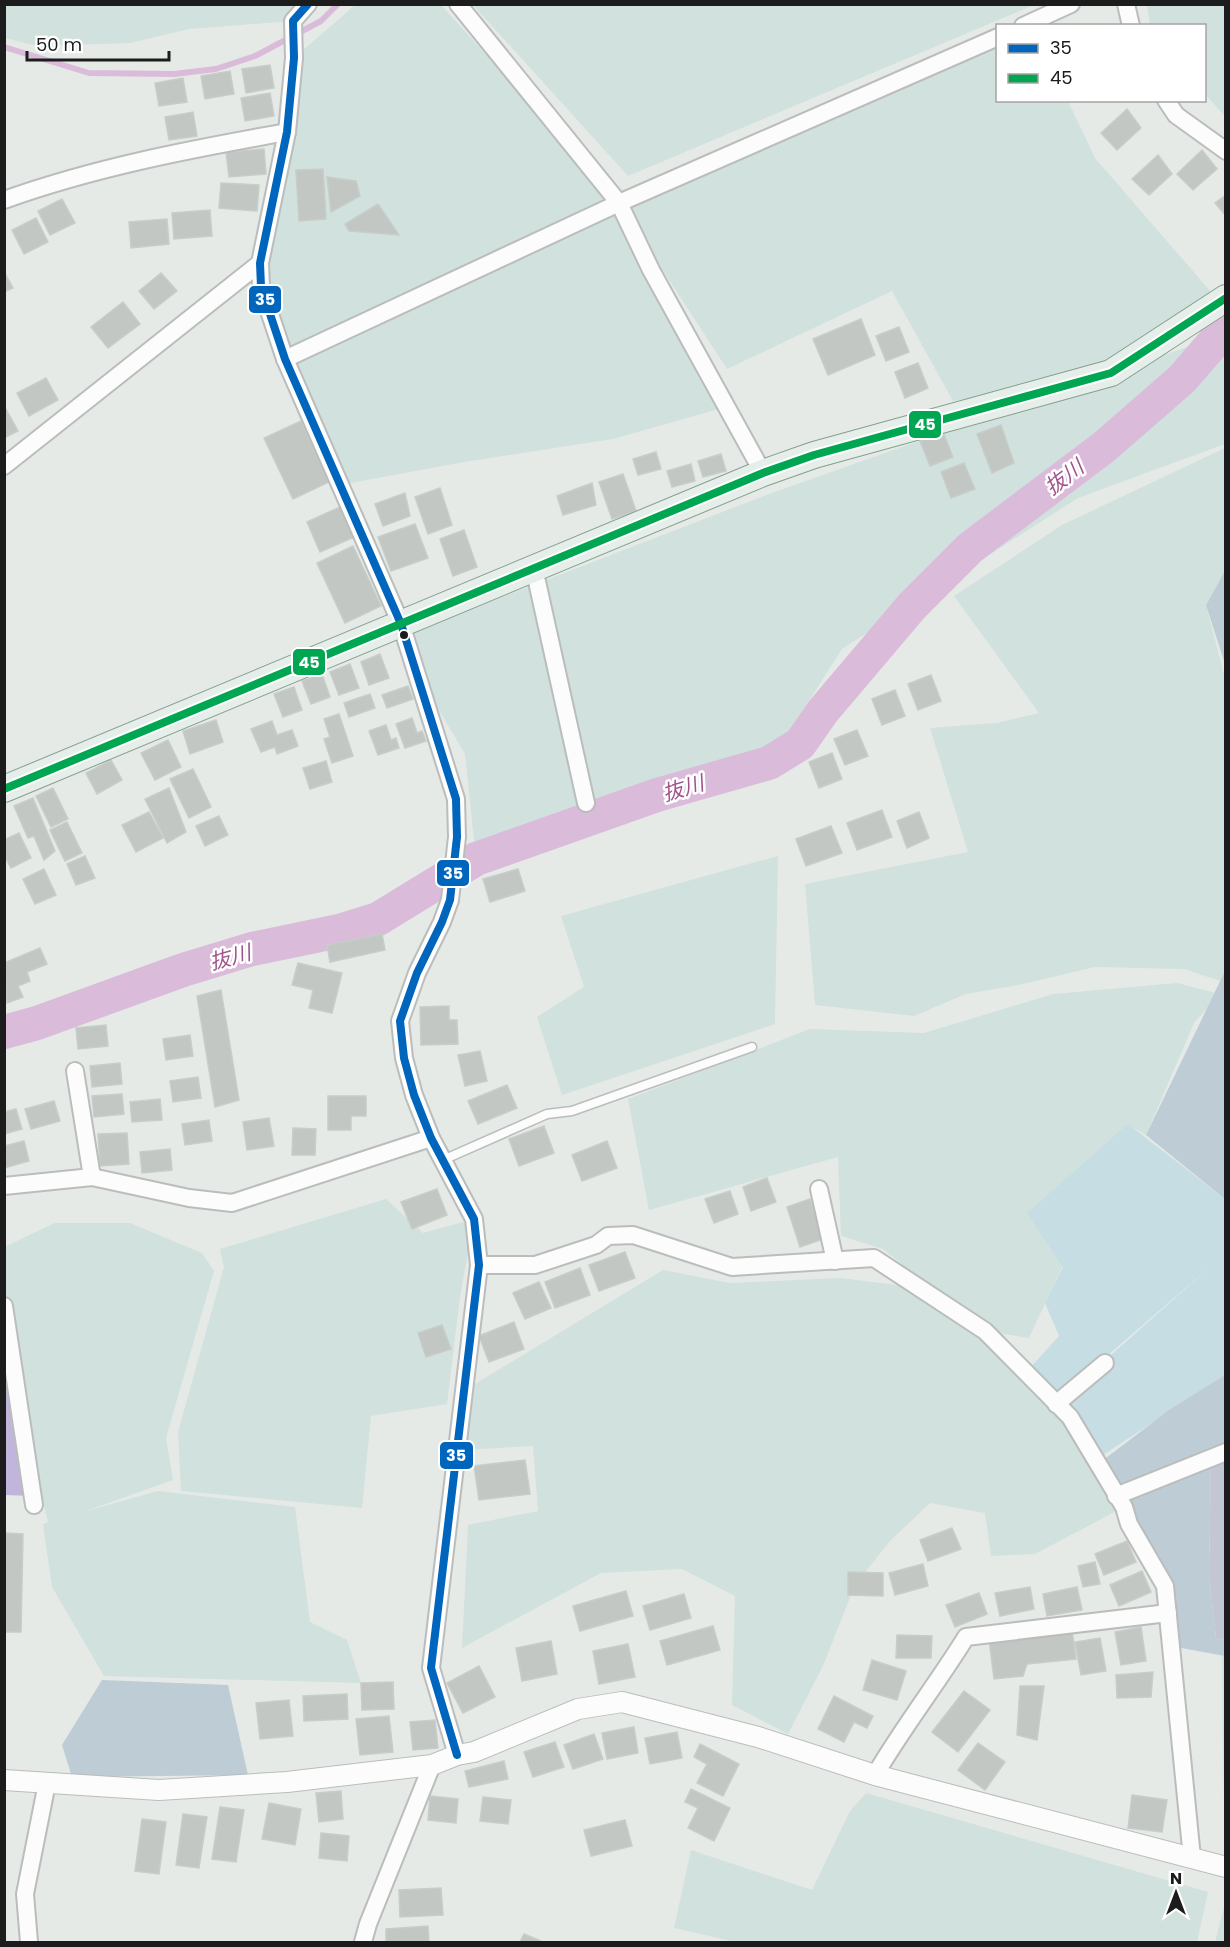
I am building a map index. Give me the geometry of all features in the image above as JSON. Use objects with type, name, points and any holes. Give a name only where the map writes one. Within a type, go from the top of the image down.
[{"type":"main road","points":[[4,789],[763,473],[814,455],[1112,373],[1226,298]]},
{"type":"street","points":[[308,4],[293,21],[294,58],[287,132],[260,263],[261,287],[285,359],[401,624],[456,799],[457,837],[450,900],[417,973],[400,1021],[404,1058],[414,1095],[431,1138],[474,1220],[479,1264],[431,1668],[457,1755]]},
{"type":"street","points":[[458,4],[619,203],[651,270],[763,473]]},
{"type":"street","points":[[1027,24],[1071,4]]},
{"type":"street","points":[[1126,4],[1131,24]]},
{"type":"street","points":[[285,359],[619,203],[996,38]]},
{"type":"street","points":[[1167,102],[1176,115],[1226,152]]},
{"type":"street","points":[[4,200],[42,186],[191,150],[287,132]]},
{"type":"street","points":[[4,466],[260,263]]},
{"type":"street","points":[[534,568],[586,803]]},
{"type":"street","points":[[75,1071],[92,1177]]},
{"type":"street","points":[[4,1186],[92,1177],[189,1198],[232,1203],[431,1138]]},
{"type":"street","points":[[819,1189],[835,1261]]},
{"type":"street","points":[[479,1264],[535,1265],[596,1245],[608,1236],[633,1235],[732,1267],[874,1258],[985,1331],[1070,1417],[1165,1586],[1192,1858]]},
{"type":"street","points":[[4,1306],[34,1505]]},
{"type":"street","points":[[1056,1404],[1105,1362]]},
{"type":"street","points":[[1116,1496],[1226,1452]]},
{"type":"street","points":[[875,1775],[904,1725],[939,1681],[966,1637],[1168,1613]]},
{"type":"street","points":[[4,1780],[159,1790],[287,1782],[432,1765],[457,1755],[474,1752],[579,1709],[622,1702],[758,1737],[875,1775],[1226,1866]]},
{"type":"street","points":[[363,1942],[368,1924],[432,1765]]},
{"type":"street","points":[[28,1942],[25,1894],[46,1784]]},
{"type":"lane","points":[[443,1160],[547,1114],[572,1111],[752,1047]]},
{"type":"shaded area","points":[[4,5],[308,5],[293,21],[189,29],[130,43],[37,46],[5,38]]},
{"type":"shaded area","points":[[355,5],[441,5],[582,160],[726,407],[613,439],[464,462],[340,485],[261,287],[294,58]]},
{"type":"shaded area","points":[[473,5],[1034,5],[628,176]]},
{"type":"shaded area","points":[[1147,5],[1225,5],[1225,116],[1206,95],[1206,24],[1150,24]]},
{"type":"shaded area","points":[[996,37],[996,102],[1068,102],[1095,158],[1212,293],[1091,380],[1225,334],[1225,444],[1078,498],[842,649],[769,763],[476,859],[465,754],[396,638],[769,494],[1089,381],[953,401],[892,291],[727,369],[619,203]]},
{"type":"shaded area","points":[[1225,448],[1225,571],[1206,605],[1226,682],[1226,971],[1220,981],[1184,969],[1095,967],[1023,984],[966,994],[914,1016],[815,1005],[805,884],[968,852],[930,728],[997,723],[1039,713],[954,596],[1062,525]]},
{"type":"shaded area","points":[[1225,571],[1225,664],[1206,605]]},
{"type":"shaded area","points":[[778,856],[775,1024],[562,1095],[537,1017],[584,987],[561,916]]},
{"type":"shaded area","points":[[1225,971],[1225,1199],[1146,1135]]},
{"type":"shaded area","points":[[1177,983],[1220,994],[1194,1023],[1146,1135],[1128,1125],[1029,1338],[985,1331],[883,1249],[841,1236],[838,1157],[649,1210],[628,1099],[810,1029],[924,1033],[1053,994]]},
{"type":"shaded area","points":[[1128,1124],[1225,1199],[1225,1375],[1097,1459],[1056,1404],[1211,1266],[1056,1400],[1028,1370],[1059,1336],[1045,1303],[1063,1267],[1027,1213]]},
{"type":"shaded area","points":[[386,1199],[423,1233],[474,1219],[460,1297],[447,1404],[371,1416],[362,1508],[181,1491],[178,1432],[224,1267],[220,1249]]},
{"type":"shaded area","points":[[55,1223],[130,1223],[202,1253],[214,1271],[166,1438],[173,1480],[83,1512],[158,1491],[295,1507],[310,1622],[347,1640],[361,1683],[104,1676],[52,1587],[43,1524],[48,1522],[5,1351],[4,1247]]},
{"type":"shaded area","points":[[663,1270],[730,1283],[841,1278],[920,1288],[1038,1387],[1124,1507],[1035,1554],[991,1556],[985,1513],[930,1503],[890,1541],[855,1585],[823,1666],[788,1734],[732,1705],[735,1596],[682,1569],[601,1573],[462,1648],[468,1525],[538,1511],[533,1446],[466,1450],[470,1387]]},
{"type":"shaded area","points":[[5,1306],[33,1496],[5,1495]]},
{"type":"shaded area","points":[[1225,1375],[1225,1457],[1211,1461],[1209,1573],[1216,1638],[1225,1640],[1225,1656],[1176,1647],[1164,1578],[1102,1461],[1169,1410]]},
{"type":"shaded area","points":[[1225,1457],[1225,1640],[1216,1638],[1209,1573],[1211,1461]]},
{"type":"shaded area","points":[[1222,1651],[1226,1651],[1223,1803]]},
{"type":"shaded area","points":[[102,1680],[228,1685],[248,1775],[72,1777],[62,1745]]},
{"type":"shaded area","points":[[866,1793],[1208,1892],[1197,1942],[735,1942],[674,1928],[691,1850],[812,1890],[850,1811]]},
{"type":"shaded area","points":[[1225,1903],[1225,1942],[1215,1942]]},
{"type":"building","points":[[270,65],[274,88],[246,93],[242,69]]},
{"type":"building","points":[[230,71],[234,94],[205,99],[201,76]]},
{"type":"building","points":[[183,78],[187,102],[159,106],[155,83]]},
{"type":"building","points":[[270,93],[274,116],[245,121],[241,98]]},
{"type":"building","points":[[1127,109],[1141,128],[1117,150],[1101,133]]},
{"type":"building","points":[[193,112],[197,136],[169,140],[165,117]]},
{"type":"building","points":[[264,149],[266,174],[229,177],[226,152]]},
{"type":"building","points":[[1202,150],[1217,169],[1193,190],[1177,174]]},
{"type":"building","points":[[1158,155],[1172,174],[1149,195],[1132,179]]},
{"type":"building","points":[[323,169],[326,219],[299,221],[296,170]]},
{"type":"building","points":[[327,177],[356,181],[360,196],[331,212]]},
{"type":"building","points":[[221,183],[259,185],[257,211],[219,208]]},
{"type":"building","points":[[1226,195],[1226,216],[1215,203]]},
{"type":"building","points":[[62,199],[75,223],[50,235],[38,211]]},
{"type":"building","points":[[378,204],[399,235],[349,231],[345,224]]},
{"type":"building","points":[[210,210],[212,236],[174,239],[172,213]]},
{"type":"building","points":[[36,218],[48,242],[24,254],[12,230]]},
{"type":"building","points":[[167,219],[169,244],[131,248],[129,222]]},
{"type":"building","points":[[4,272],[13,288],[4,292]]},
{"type":"building","points":[[161,273],[177,291],[154,309],[139,291]]},
{"type":"building","points":[[123,302],[140,324],[108,348],[91,327]]},
{"type":"building","points":[[861,319],[875,355],[828,375],[813,339]]},
{"type":"building","points":[[899,327],[909,352],[886,361],[876,336]]},
{"type":"building","points":[[918,363],[928,388],[905,398],[895,372]]},
{"type":"building","points":[[46,378],[58,400],[29,416],[17,393]]},
{"type":"building","points":[[6,409],[18,431],[4,438],[4,410]]},
{"type":"building","points":[[301,421],[329,482],[293,499],[264,438]]},
{"type":"building","points":[[1001,425],[1014,463],[992,473],[977,434]]},
{"type":"building","points":[[943,432],[953,457],[930,466],[920,441]]},
{"type":"building","points":[[656,452],[661,469],[638,475],[633,459]]},
{"type":"building","points":[[721,454],[726,471],[703,477],[698,461]]},
{"type":"building","points":[[964,463],[975,489],[951,498],[941,472]]},
{"type":"building","points":[[691,464],[695,481],[672,487],[667,471]]},
{"type":"building","points":[[623,474],[636,511],[612,519],[599,482]]},
{"type":"building","points":[[592,483],[596,505],[563,515],[557,496]]},
{"type":"building","points":[[440,488],[452,525],[428,534],[415,497]]},
{"type":"building","points":[[405,493],[410,516],[383,526],[375,504]]},
{"type":"building","points":[[340,507],[354,537],[320,552],[307,522]]},
{"type":"building","points":[[415,524],[428,558],[391,571],[378,537]]},
{"type":"building","points":[[464,530],[477,567],[453,576],[440,539]]},
{"type":"building","points":[[353,546],[381,606],[345,623],[317,563]]},
{"type":"building","points":[[380,654],[389,678],[369,685],[361,662]]},
{"type":"building","points":[[350,664],[359,688],[339,695],[330,672]]},
{"type":"building","points":[[322,674],[330,697],[311,704],[302,681]]},
{"type":"building","points":[[931,675],[941,701],[918,710],[908,684]]},
{"type":"building","points":[[408,686],[413,699],[387,708],[382,695]]},
{"type":"building","points":[[294,687],[302,710],[283,717],[274,694]]},
{"type":"building","points":[[895,690],[905,716],[882,725],[872,699]]},
{"type":"building","points":[[370,694],[375,708],[349,717],[344,703]]},
{"type":"building","points":[[339,714],[353,756],[332,763],[324,739],[330,737],[324,719]]},
{"type":"building","points":[[412,718],[417,733],[422,731],[426,741],[405,748],[396,724]]},
{"type":"building","points":[[216,720],[223,742],[190,754],[183,731]]},
{"type":"building","points":[[272,721],[277,735],[292,730],[298,746],[277,754],[275,747],[261,752],[251,729]]},
{"type":"building","points":[[386,725],[391,740],[396,738],[399,748],[378,755],[369,731]]},
{"type":"building","points":[[857,730],[868,756],[845,765],[834,739]]},
{"type":"building","points":[[168,740],[181,767],[155,780],[141,753]]},
{"type":"building","points":[[832,753],[842,779],[819,788],[809,762]]},
{"type":"building","points":[[111,760],[122,780],[97,794],[86,773]]},
{"type":"building","points":[[326,761],[332,782],[310,789],[303,768]]},
{"type":"building","points":[[193,769],[211,807],[189,818],[170,779]]},
{"type":"building","points":[[53,788],[68,819],[51,827],[36,796]]},
{"type":"building","points":[[169,788],[186,832],[167,843],[145,799]]},
{"type":"building","points":[[33,798],[55,851],[44,860],[34,836],[28,838],[14,806]]},
{"type":"building","points":[[882,810],[892,837],[857,850],[847,823]]},
{"type":"building","points":[[149,812],[163,838],[136,852],[122,825]]},
{"type":"building","points":[[919,812],[929,838],[907,848],[897,821]]},
{"type":"building","points":[[219,816],[228,835],[205,846],[196,826]]},
{"type":"building","points":[[67,822],[82,853],[65,861],[50,830]]},
{"type":"building","points":[[831,826],[842,853],[806,866],[796,839]]},
{"type":"building","points":[[19,833],[31,858],[11,868],[4,855],[4,840]]},
{"type":"building","points":[[85,856],[95,878],[76,885],[67,864]]},
{"type":"building","points":[[44,869],[56,895],[35,904],[23,879]]},
{"type":"building","points":[[518,869],[525,891],[490,902],[483,879]]},
{"type":"building","points":[[382,934],[385,950],[330,962],[327,945]]},
{"type":"building","points":[[40,948],[47,964],[27,972],[30,981],[18,986],[23,997],[7,1003],[4,963]]},
{"type":"building","points":[[298,963],[342,973],[332,1013],[309,1008],[313,990],[292,985]]},
{"type":"building","points":[[221,990],[239,1100],[215,1107],[197,996]]},
{"type":"building","points":[[449,1006],[449,1020],[457,1020],[458,1044],[421,1045],[420,1007]]},
{"type":"building","points":[[106,1025],[108,1046],[78,1049],[76,1028]]},
{"type":"building","points":[[190,1035],[193,1056],[166,1060],[163,1039]]},
{"type":"building","points":[[480,1051],[487,1081],[465,1086],[458,1055]]},
{"type":"building","points":[[120,1063],[122,1084],[92,1087],[90,1066]]},
{"type":"building","points":[[198,1077],[201,1098],[173,1102],[170,1081]]},
{"type":"building","points":[[507,1085],[517,1108],[478,1124],[468,1101]]},
{"type":"building","points":[[122,1094],[124,1114],[94,1117],[92,1096]]},
{"type":"building","points":[[328,1096],[366,1096],[366,1116],[351,1116],[351,1130],[328,1130]]},
{"type":"building","points":[[160,1099],[162,1120],[132,1122],[130,1102]]},
{"type":"building","points":[[54,1101],[60,1121],[31,1129],[25,1109]]},
{"type":"building","points":[[16,1109],[22,1129],[4,1134],[4,1112]]},
{"type":"building","points":[[269,1118],[274,1146],[247,1150],[243,1122]]},
{"type":"building","points":[[209,1120],[212,1141],[185,1145],[182,1124]]},
{"type":"building","points":[[544,1126],[554,1153],[519,1166],[509,1139]]},
{"type":"building","points":[[293,1128],[316,1129],[315,1155],[292,1155]]},
{"type":"building","points":[[127,1133],[129,1164],[100,1166],[98,1134]]},
{"type":"building","points":[[24,1141],[29,1161],[4,1168],[4,1146]]},
{"type":"building","points":[[607,1141],[617,1168],[582,1181],[572,1155]]},
{"type":"building","points":[[170,1149],[172,1170],[142,1173],[140,1152]]},
{"type":"building","points":[[767,1178],[776,1202],[751,1211],[743,1187]]},
{"type":"building","points":[[437,1189],[447,1215],[412,1229],[401,1202]]},
{"type":"building","points":[[730,1191],[738,1214],[714,1223],[705,1199]]},
{"type":"building","points":[[810,1199],[823,1239],[800,1247],[787,1207]]},
{"type":"building","points":[[625,1252],[635,1278],[599,1291],[589,1265]]},
{"type":"building","points":[[580,1268],[590,1295],[555,1308],[545,1282]]},
{"type":"building","points":[[539,1282],[551,1308],[525,1319],[513,1293]]},
{"type":"building","points":[[514,1322],[524,1349],[489,1362],[479,1336]]},
{"type":"building","points":[[442,1325],[451,1349],[426,1357],[418,1333]]},
{"type":"building","points":[[525,1460],[530,1494],[479,1500],[474,1466]]},
{"type":"building","points":[[952,1528],[961,1549],[928,1561],[920,1540]]},
{"type":"building","points":[[4,1533],[23,1534],[21,1632],[4,1632]]},
{"type":"building","points":[[1127,1541],[1136,1562],[1104,1575],[1095,1554]]},
{"type":"building","points":[[1095,1562],[1100,1584],[1083,1587],[1078,1566]]},
{"type":"building","points":[[923,1564],[928,1586],[895,1595],[889,1573]]},
{"type":"building","points":[[1142,1571],[1151,1592],[1119,1606],[1110,1585]]},
{"type":"building","points":[[848,1572],[883,1573],[883,1596],[848,1595]]},
{"type":"building","points":[[1030,1587],[1034,1609],[1000,1616],[995,1593]]},
{"type":"building","points":[[1077,1587],[1082,1610],[1047,1616],[1043,1594]]},
{"type":"building","points":[[626,1591],[633,1616],[580,1631],[573,1606]]},
{"type":"building","points":[[979,1593],[987,1614],[955,1627],[946,1605]]},
{"type":"building","points":[[684,1594],[691,1618],[650,1630],[643,1606]]},
{"type":"building","points":[[713,1626],[720,1650],[667,1665],[660,1641]]},
{"type":"building","points":[[1141,1627],[1146,1661],[1121,1665],[1115,1632]]},
{"type":"building","points":[[1072,1630],[1076,1659],[1027,1664],[1023,1676],[994,1679],[989,1639]]},
{"type":"building","points":[[897,1635],[932,1636],[931,1658],[896,1658]]},
{"type":"building","points":[[1100,1638],[1106,1671],[1081,1675],[1075,1642]]},
{"type":"building","points":[[551,1641],[557,1674],[522,1681],[516,1648]]},
{"type":"building","points":[[628,1644],[635,1677],[599,1684],[593,1651]]},
{"type":"building","points":[[872,1660],[906,1671],[897,1700],[863,1690]]},
{"type":"building","points":[[479,1666],[495,1697],[463,1713],[447,1683]]},
{"type":"building","points":[[1153,1672],[1151,1697],[1117,1698],[1116,1675]]},
{"type":"building","points":[[393,1682],[394,1709],[362,1710],[361,1683]]},
{"type":"building","points":[[1020,1686],[1044,1686],[1037,1740],[1017,1735]]},
{"type":"building","points":[[964,1691],[990,1710],[958,1752],[932,1732]]},
{"type":"building","points":[[347,1694],[348,1719],[304,1721],[303,1696]]},
{"type":"building","points":[[834,1696],[873,1716],[867,1728],[854,1722],[844,1742],[818,1729]]},
{"type":"building","points":[[289,1700],[293,1736],[260,1739],[256,1703]]},
{"type":"building","points":[[389,1716],[393,1752],[360,1755],[356,1719]]},
{"type":"building","points":[[435,1720],[438,1748],[413,1750],[410,1722]]},
{"type":"building","points":[[634,1727],[638,1753],[607,1759],[602,1733]]},
{"type":"building","points":[[677,1732],[682,1758],[650,1764],[645,1738]]},
{"type":"building","points":[[594,1734],[603,1759],[573,1769],[564,1745]]},
{"type":"building","points":[[555,1742],[564,1767],[533,1777],[524,1752]]},
{"type":"building","points":[[978,1743],[1005,1762],[985,1790],[958,1770]]},
{"type":"building","points":[[700,1744],[739,1764],[723,1796],[697,1783],[707,1764],[694,1757]]},
{"type":"building","points":[[504,1761],[508,1779],[469,1787],[465,1771]]},
{"type":"building","points":[[691,1789],[730,1808],[714,1841],[688,1828],[698,1808],[685,1802]]},
{"type":"building","points":[[341,1791],[343,1819],[319,1822],[316,1793]]},
{"type":"building","points":[[1132,1795],[1167,1800],[1162,1832],[1128,1828]]},
{"type":"building","points":[[430,1796],[458,1799],[456,1823],[428,1820]]},
{"type":"building","points":[[483,1797],[511,1800],[508,1824],[480,1821]]},
{"type":"building","points":[[269,1803],[301,1809],[295,1845],[262,1839]]},
{"type":"building","points":[[220,1807],[244,1810],[236,1862],[212,1859]]},
{"type":"building","points":[[183,1814],[207,1817],[199,1868],[176,1865]]},
{"type":"building","points":[[142,1819],[166,1822],[159,1874],[135,1871]]},
{"type":"building","points":[[625,1820],[632,1846],[591,1856],[584,1830]]},
{"type":"building","points":[[321,1833],[349,1836],[347,1861],[319,1858]]},
{"type":"building","points":[[441,1888],[443,1915],[400,1917],[399,1890]]},
{"type":"building","points":[[428,1926],[429,1942],[386,1942],[386,1929]]},
{"type":"building","points":[[524,1934],[543,1942],[520,1942]]},
{"type":"waterway","points":[[4,47],[89,73],[174,74],[216,69],[255,56],[321,21],[338,4]]},
{"type":"waterway","name":"抜川","points":[[4,1032],[37,1023],[183,970],[252,949],[339,931],[378,919],[476,859],[657,795],[769,763],[800,744],[823,711],[912,606],[970,548],[1104,447],[1182,379],[1226,328]]},
{"type":"transit line","name":"35","points":[[308,4],[293,21],[294,58],[287,132],[260,263],[261,287],[285,359],[401,624],[456,799],[457,837],[450,900],[417,973],[400,1021],[404,1058],[414,1095],[431,1138],[474,1219],[479,1265],[431,1668],[457,1755]]},
{"type":"transit line","name":"45","points":[[4,789],[763,473],[814,455],[1111,373],[1226,298]]}]
